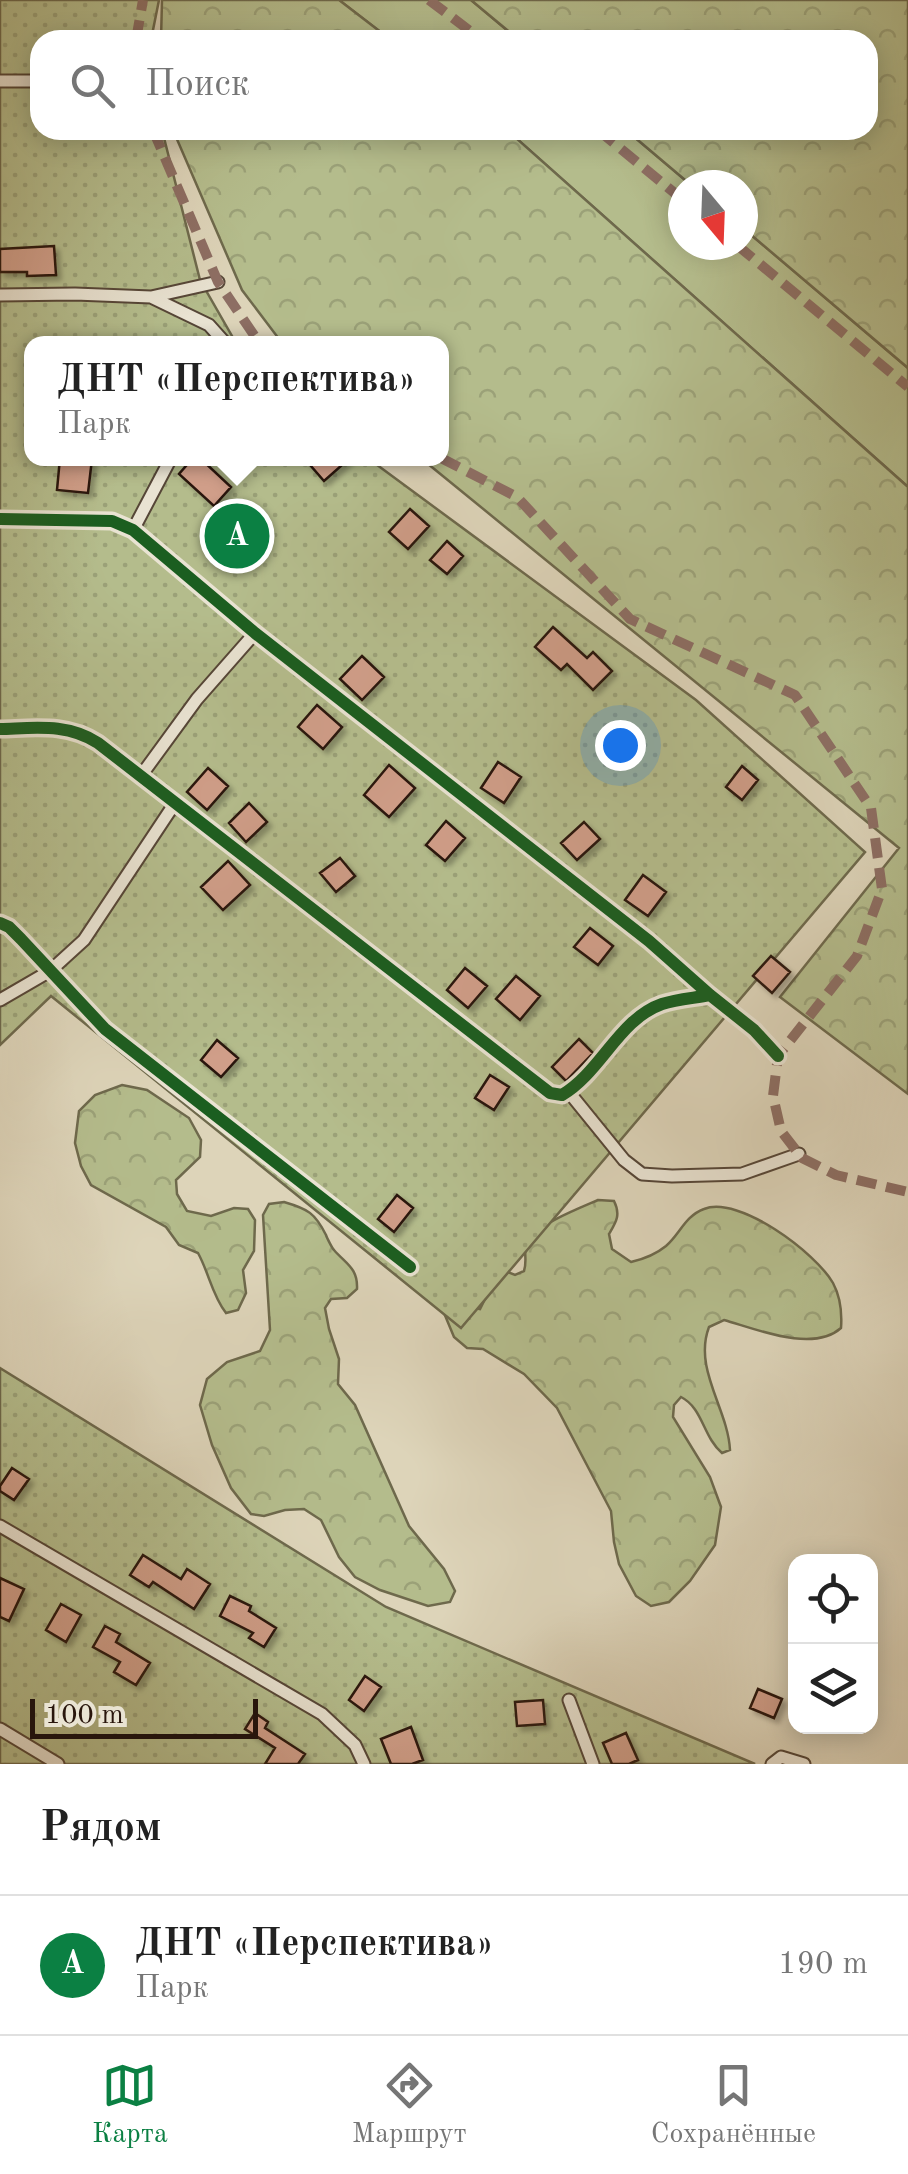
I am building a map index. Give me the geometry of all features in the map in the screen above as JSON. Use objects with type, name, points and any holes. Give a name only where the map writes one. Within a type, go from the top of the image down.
[{"type":"street","points":[[0,81],[30,81]]},
{"type":"street","points":[[0,295],[150,297],[218,282]]},
{"type":"street","points":[[150,297],[209,325],[219,336]]},
{"type":"street","points":[[133,530],[167,466]]},
{"type":"street","points":[[0,519],[112,521],[133,530],[255,633],[649,941],[754,1030],[778,1056]]},
{"type":"street","points":[[140,777],[198,699],[255,633]]},
{"type":"street","points":[[0,729],[60,728],[81,732],[98,743],[550,1093],[562,1095],[580,1084],[635,1020],[662,1004],[710,995]]},
{"type":"street","points":[[0,1000],[50,971],[84,940],[175,804]]},
{"type":"street","points":[[0,923],[21,939],[105,1030],[410,1267]]},
{"type":"street","points":[[568,1091],[624,1160],[642,1174],[742,1174],[799,1154]]},
{"type":"street","points":[[0,1526],[322,1714],[355,1744],[364,1764]]},
{"type":"street","points":[[568,1700],[593,1764]]},
{"type":"street","points":[[0,1729],[58,1764]]},
{"type":"street","points":[[772,1764],[781,1757],[804,1764]]},
{"type":"green space","points":[[0,0],[159,0],[153,30],[30,30],[30,140],[165,140],[200,280],[232,336],[24,336],[24,466],[378,466],[696,700],[865,852],[461,1328],[51,996],[0,1045]]},
{"type":"green space","points":[[162,0],[339,0],[378,30],[161,30]]},
{"type":"green space","points":[[339,0],[471,0],[507,30],[378,30]]},
{"type":"green space","points":[[471,0],[908,0],[908,368],[758,241],[758,170],[673,170],[638,140],[878,140],[878,30],[507,30]]},
{"type":"green space","points":[[177,140],[518,140],[908,487],[908,1094],[780,997],[899,848],[431,466],[449,466],[449,336],[277,336],[242,290]]},
{"type":"green space","points":[[518,140],[638,140],[673,170],[668,170],[668,260],[758,260],[758,241],[908,368],[908,487]]},
{"type":"green space","points":[[122,1085],[147,1090],[189,1118],[201,1140],[200,1157],[176,1180],[177,1194],[187,1211],[211,1216],[234,1208],[248,1209],[255,1220],[254,1251],[243,1270],[246,1293],[238,1310],[226,1313],[198,1253],[179,1245],[166,1227],[91,1185],[81,1166],[75,1143],[79,1111],[95,1095]]},
{"type":"green space","points":[[598,1200],[614,1201],[616,1222],[609,1234],[612,1249],[631,1262],[662,1249],[692,1216],[704,1209],[737,1210],[756,1218],[811,1257],[833,1283],[840,1305],[841,1328],[815,1339],[784,1337],[724,1320],[709,1327],[705,1358],[730,1450],[722,1453],[694,1408],[681,1397],[674,1405],[673,1417],[710,1477],[721,1507],[715,1545],[690,1581],[669,1602],[651,1606],[636,1596],[619,1564],[611,1511],[557,1408],[524,1374],[483,1349],[467,1348],[454,1337],[439,1301],[480,1309],[500,1269],[515,1275],[524,1271],[525,1247],[533,1234]]},
{"type":"green space","points":[[284,1202],[314,1217],[333,1249],[356,1276],[357,1289],[347,1298],[331,1299],[325,1308],[339,1359],[338,1384],[355,1405],[409,1526],[444,1569],[455,1591],[450,1602],[428,1606],[355,1577],[339,1557],[321,1520],[304,1509],[264,1516],[251,1514],[231,1488],[212,1445],[200,1405],[207,1379],[227,1362],[260,1351],[270,1330],[263,1215],[269,1204]]},
{"type":"green space","points":[[0,1368],[386,1607],[755,1764],[0,1764]]},
{"type":"building","points":[[54,246],[56,275],[0,272],[0,249]]},
{"type":"building","points":[[59,466],[91,466],[88,493],[57,490]]},
{"type":"building","points":[[186,466],[209,466],[231,487],[214,506],[179,474]]},
{"type":"building","points":[[311,466],[341,466],[324,481]]},
{"type":"building","points":[[410,509],[429,526],[408,549],[389,532]]},
{"type":"building","points":[[447,541],[463,556],[447,574],[430,560]]},
{"type":"building","points":[[553,627],[587,658],[593,652],[612,671],[593,690],[567,664],[561,670],[535,647]]},
{"type":"building","points":[[362,656],[384,677],[362,700],[340,679]]},
{"type":"building","points":[[317,705],[342,727],[323,749],[298,727]]},
{"type":"building","points":[[498,762],[521,777],[504,803],[481,788]]},
{"type":"building","points":[[389,765],[415,788],[389,817],[364,795]]},
{"type":"building","points":[[742,766],[758,780],[742,800],[726,787]]},
{"type":"building","points":[[208,768],[228,786],[207,810],[187,792]]},
{"type":"building","points":[[249,803],[267,822],[246,842],[229,823]]},
{"type":"building","points":[[446,821],[465,838],[445,861],[426,845]]},
{"type":"building","points":[[584,822],[600,839],[577,860],[561,843]]},
{"type":"building","points":[[340,858],[355,876],[336,892],[320,873]]},
{"type":"building","points":[[228,861],[250,885],[223,910],[201,887]]},
{"type":"building","points":[[643,875],[666,892],[648,916],[625,900]]},
{"type":"building","points":[[590,928],[613,946],[598,965],[574,947]]},
{"type":"building","points":[[771,956],[790,972],[772,993],[753,976]]},
{"type":"building","points":[[465,968],[487,986],[468,1008],[447,990]]},
{"type":"building","points":[[516,976],[540,996],[520,1020],[496,999]]},
{"type":"building","points":[[579,1039],[593,1053],[566,1081],[552,1067]]},
{"type":"building","points":[[217,1040],[238,1058],[221,1077],[201,1060]]},
{"type":"building","points":[[490,1075],[509,1087],[494,1110],[475,1098]]},
{"type":"building","points":[[397,1195],[413,1208],[394,1232],[378,1219]]},
{"type":"building","points":[[12,1468],[29,1479],[14,1500],[0,1491]]},
{"type":"building","points":[[143,1555],[181,1579],[187,1569],[210,1584],[194,1609],[153,1582],[149,1587],[130,1575]]},
{"type":"building","points":[[0,1578],[24,1589],[9,1621],[0,1617]]},
{"type":"building","points":[[230,1596],[251,1606],[249,1611],[276,1628],[264,1647],[249,1638],[253,1633],[220,1616]]},
{"type":"building","points":[[61,1604],[81,1615],[66,1642],[46,1630]]},
{"type":"building","points":[[105,1626],[120,1634],[116,1642],[150,1663],[136,1685],[114,1672],[120,1662],[93,1647]]},
{"type":"building","points":[[365,1676],[381,1687],[364,1711],[349,1700]]},
{"type":"building","points":[[758,1689],[782,1699],[774,1718],[750,1708]]},
{"type":"building","points":[[543,1700],[545,1724],[517,1726],[515,1702]]},
{"type":"building","points":[[255,1713],[268,1722],[265,1728],[305,1754],[298,1764],[265,1764],[275,1748],[245,1729]]},
{"type":"building","points":[[411,1727],[423,1760],[391,1764],[381,1739]]},
{"type":"building","points":[[626,1733],[638,1760],[612,1764],[603,1743]]},
{"type":"marked path","points":[[138,30],[143,0]]},
{"type":"marked path","points":[[429,0],[469,30]]},
{"type":"marked path","points":[[157,140],[218,282],[255,336]]},
{"type":"marked path","points":[[610,140],[668,188]]},
{"type":"marked path","points":[[755,260],[908,387]]},
{"type":"marked path","points":[[449,462],[517,497],[630,619],[795,695],[871,808],[882,889],[857,956],[778,1056],[773,1096],[781,1131],[802,1158],[836,1175],[908,1192]]},
{"type":"cycle path","points":[[0,519],[112,521],[133,530],[255,633],[649,941],[754,1030],[778,1056]]},
{"type":"cycle path","points":[[0,729],[63,730],[98,743],[550,1093],[562,1095],[576,1085],[647,1011],[668,1002],[710,995]]},
{"type":"cycle path","points":[[0,923],[21,939],[105,1029],[410,1267]]},
{"type":"place","name":"ДНТ «Перспектива»","points":[[237,536]]}]
